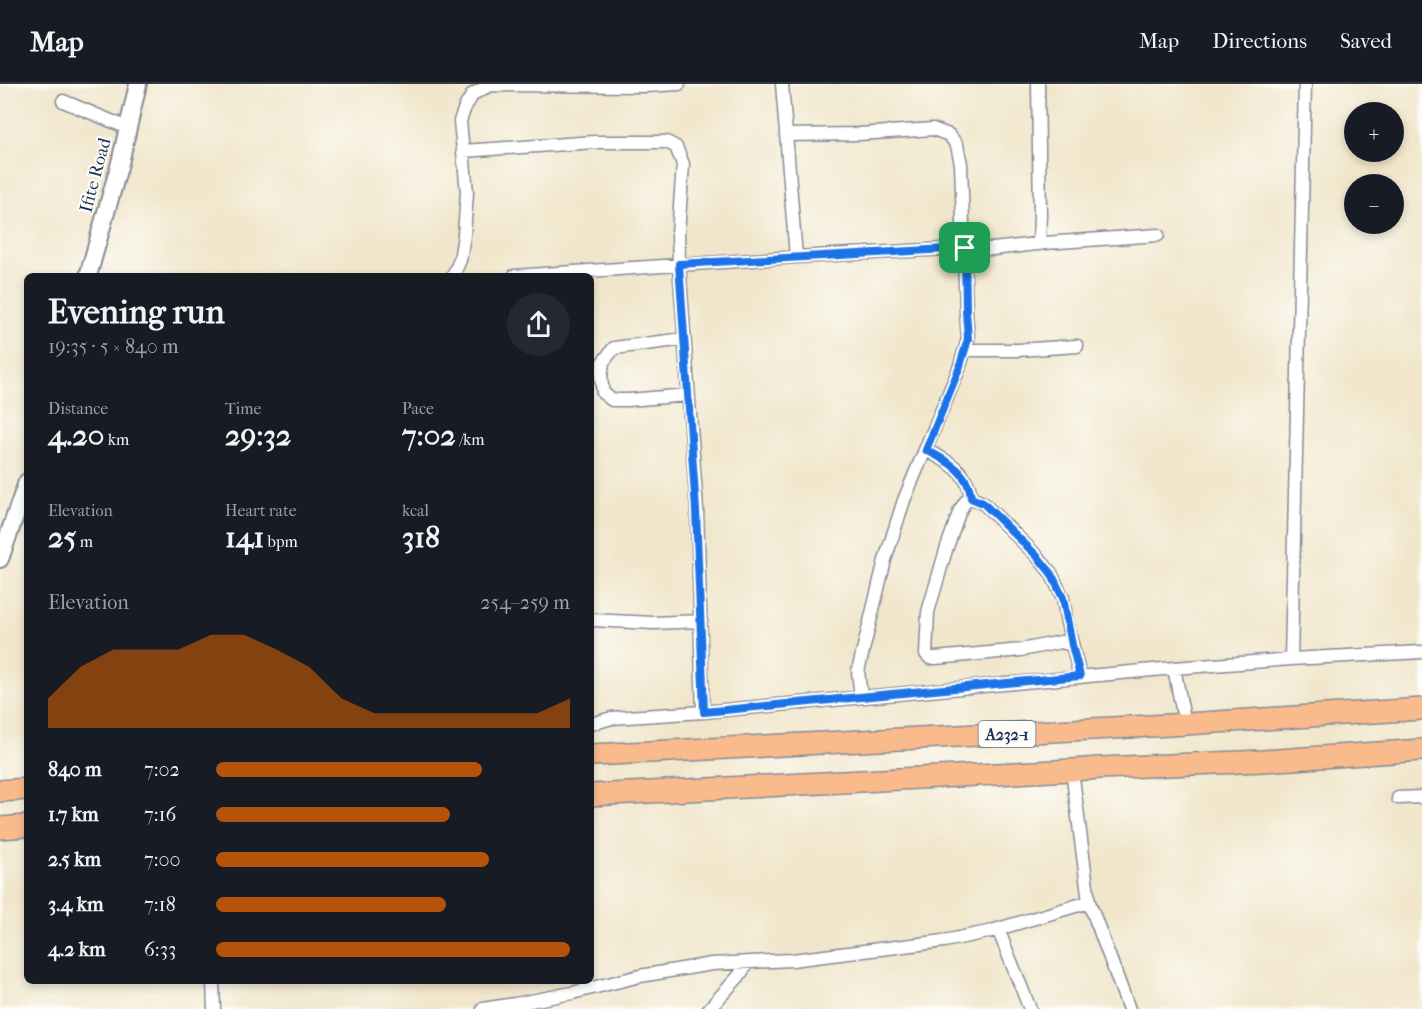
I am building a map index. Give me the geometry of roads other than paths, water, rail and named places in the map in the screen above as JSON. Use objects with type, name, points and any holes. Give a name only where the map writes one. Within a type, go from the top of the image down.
[{"type":"highway","name":"A232-1","points":[[594,755],[1185,724],[1422,709]]},
{"type":"highway","name":"A232-1","points":[[594,795],[1263,761],[1422,750]]},
{"type":"highway","points":[[0,791],[24,789]]},
{"type":"highway","points":[[0,828],[24,826]]},
{"type":"street","name":"Ifite Road","points":[[89,273],[120,163],[138,84]]},
{"type":"street","points":[[454,273],[460,260],[467,192],[460,121],[473,94],[490,85],[646,86],[679,84]]},
{"type":"street","points":[[782,84],[796,257]]},
{"type":"street","points":[[1038,84],[1039,244]]},
{"type":"street","points":[[1291,659],[1305,84]]},
{"type":"street","points":[[63,101],[128,128]]},
{"type":"street","points":[[786,135],[859,134],[933,129],[949,135],[957,145],[961,164],[968,339],[959,369],[904,500],[885,560],[858,672],[861,697]]},
{"type":"street","points":[[463,151],[572,144],[667,142],[676,147],[683,164],[678,225],[679,264],[696,510],[704,712]]},
{"type":"street","points":[[555,273],[796,257],[965,248],[993,249],[1158,235]]},
{"type":"street","points":[[684,339],[614,348],[603,362],[601,378],[603,393],[612,400],[688,395]]},
{"type":"street","points":[[965,350],[1018,350],[1077,346]]},
{"type":"street","points":[[926,450],[943,459],[967,480],[971,498]]},
{"type":"street","points":[[0,560],[24,491]]},
{"type":"street","points":[[971,498],[983,503],[1037,556],[1051,573],[1063,598],[1080,676]]},
{"type":"street","points":[[971,498],[966,501],[958,517],[928,612],[926,654],[930,658],[936,658],[1021,650],[1061,642],[1072,645]]},
{"type":"street","points":[[594,620],[654,623],[700,621]]},
{"type":"street","points":[[594,723],[612,718],[704,712],[1080,676],[1291,659],[1422,652]]},
{"type":"street","points":[[1174,668],[1185,724]]},
{"type":"street","points":[[1072,770],[1089,902],[1129,1009]]},
{"type":"street","points":[[1398,798],[1422,797]]},
{"type":"street","points":[[483,1009],[572,993],[669,970],[712,964],[792,960],[944,941],[998,929],[1089,902]]},
{"type":"street","points":[[998,929],[1030,1009]]},
{"type":"street","points":[[709,1009],[740,976],[748,962]]},
{"type":"street","points":[[213,984],[214,1009]]}]
